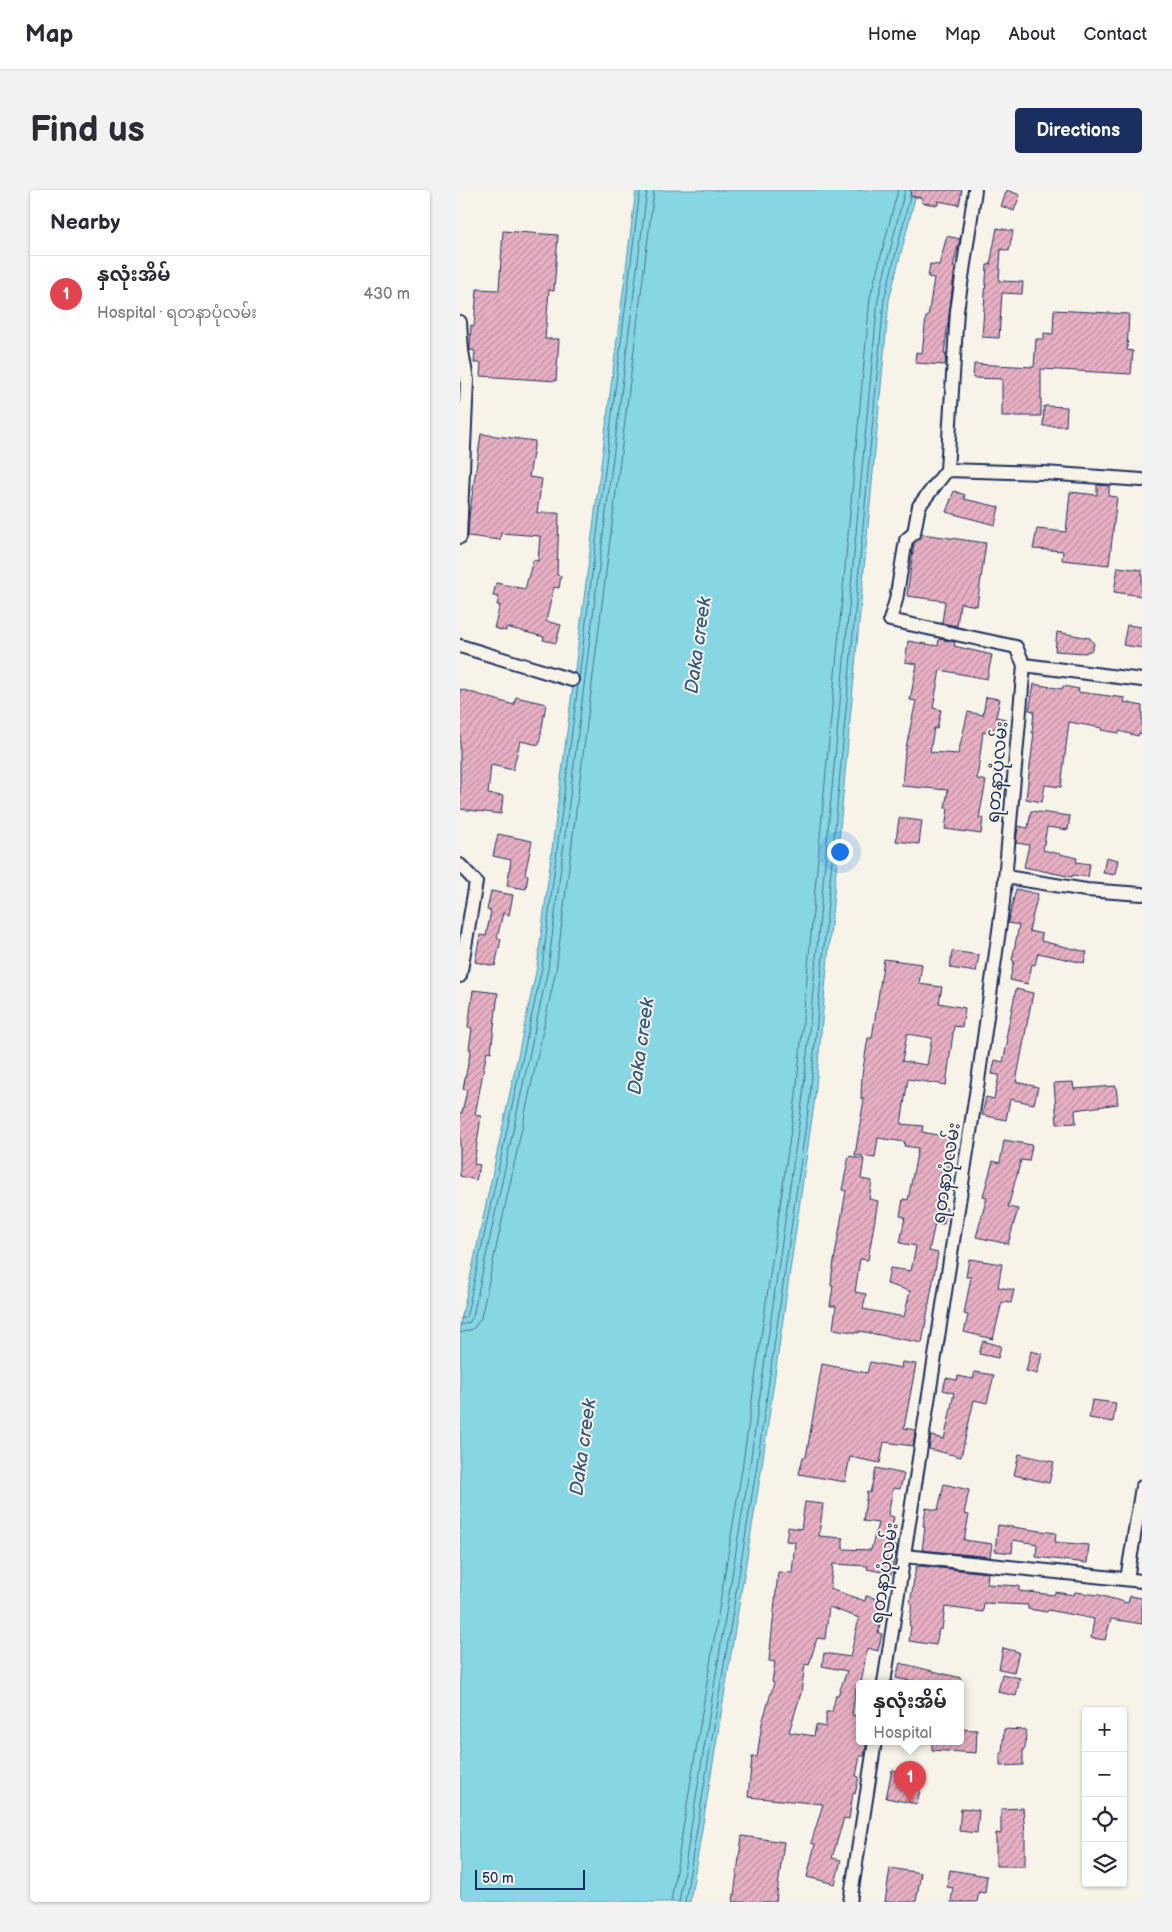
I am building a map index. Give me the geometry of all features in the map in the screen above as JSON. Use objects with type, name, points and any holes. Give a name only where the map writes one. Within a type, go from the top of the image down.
[{"type":"street","points":[[975,190],[957,311],[948,470],[919,506],[914,533],[906,540],[896,600],[890,620],[1016,647],[1024,665],[1142,680]]},
{"type":"street","points":[[460,322],[461,351],[467,380],[460,537]]},
{"type":"street","points":[[948,470],[1044,473],[1142,480]]},
{"type":"street","points":[[460,646],[572,680]]},
{"type":"street","name":"ရတနာပုံလမ်း","points":[[884,1680],[978,1081],[1006,877],[1024,665]]},
{"type":"street","points":[[460,865],[476,882],[460,976]]},
{"type":"street","points":[[1006,877],[1086,890],[1142,894]]},
{"type":"street","points":[[1127,1579],[1142,1487]]},
{"type":"street","points":[[904,1556],[1142,1580]]},
{"type":"street","points":[[850,1902],[874,1745]]},
{"type":"water","name":"Daka creek","points":[[636,190],[917,190],[889,300],[815,1097],[761,1472],[690,1902],[460,1902],[460,1325],[537,967]]},
{"type":"building","points":[[911,190],[962,190],[959,205],[938,201],[938,205],[922,203],[922,198],[910,196]]},
{"type":"building","points":[[1007,190],[1020,195],[1014,211],[1001,206]]},
{"type":"building","points":[[997,228],[1013,231],[1009,251],[1001,249],[999,281],[1023,282],[1022,294],[1002,293],[999,338],[982,337],[987,265],[990,265]]},
{"type":"building","points":[[503,231],[558,235],[554,291],[549,290],[545,339],[559,339],[556,381],[480,376],[481,363],[474,363],[475,351],[470,350],[470,346],[471,325],[474,326],[477,289],[499,290]]},
{"type":"building","points":[[947,236],[960,239],[953,267],[955,267],[944,354],[946,354],[945,365],[915,363],[916,352],[922,353],[926,317],[928,317],[934,278],[928,277],[930,264],[939,265]]},
{"type":"building","points":[[1054,310],[1129,314],[1127,350],[1133,351],[1131,374],[1041,369],[1041,416],[1002,416],[1002,379],[973,378],[974,364],[1034,367],[1036,339],[1044,339],[1044,333],[1053,334]]},
{"type":"building","points":[[1044,406],[1067,407],[1066,426],[1043,426]]},
{"type":"building","points":[[481,434],[535,441],[529,477],[542,479],[537,513],[559,513],[557,575],[561,576],[559,588],[554,587],[546,621],[561,625],[556,643],[543,640],[544,637],[506,627],[506,631],[494,628],[500,605],[497,605],[499,597],[493,596],[496,583],[525,589],[533,560],[538,561],[540,536],[501,533],[500,540],[468,536]]},
{"type":"building","points":[[1097,485],[1109,486],[1109,496],[1117,497],[1109,565],[1062,560],[1063,551],[1033,549],[1037,529],[1066,532],[1070,492],[1097,495]]},
{"type":"building","points":[[954,491],[965,495],[964,499],[999,507],[995,525],[946,512]]},
{"type":"building","points":[[922,534],[986,543],[977,606],[960,603],[957,626],[942,623],[945,601],[907,596],[914,543]]},
{"type":"building","points":[[1118,567],[1142,570],[1142,596],[1114,592]]},
{"type":"building","points":[[1127,625],[1142,627],[1142,648],[1123,645]]},
{"type":"building","points":[[1057,632],[1090,638],[1094,644],[1092,650],[1085,653],[1055,651]]},
{"type":"building","points":[[939,639],[955,642],[954,646],[992,655],[987,679],[940,670],[933,708],[941,710],[937,729],[934,728],[930,752],[958,754],[968,712],[983,715],[986,697],[1000,699],[996,717],[1006,719],[1004,730],[992,728],[991,734],[983,732],[977,779],[986,781],[979,818],[983,818],[981,834],[945,829],[948,808],[945,808],[948,790],[902,786],[905,752],[916,701],[910,700],[917,664],[905,662],[908,641],[938,646]]},
{"type":"building","points":[[1034,684],[1062,689],[1063,686],[1079,689],[1078,692],[1125,698],[1124,702],[1142,706],[1142,734],[1139,733],[1138,736],[1119,731],[1119,733],[1069,722],[1061,787],[1045,785],[1042,802],[1026,799],[1034,733],[1032,733],[1034,711],[1029,710]]},
{"type":"building","points":[[460,689],[514,705],[516,697],[546,704],[539,745],[520,741],[513,770],[491,765],[488,794],[503,796],[501,814],[460,809]]},
{"type":"building","points":[[1031,811],[1070,816],[1068,830],[1047,827],[1043,850],[1077,858],[1076,862],[1090,864],[1088,877],[1073,875],[1072,877],[1024,867],[1029,845],[1016,843],[1018,826],[1028,828]]},
{"type":"building","points":[[899,818],[922,821],[919,844],[896,841]]},
{"type":"building","points":[[498,834],[532,841],[525,874],[528,875],[526,889],[507,886],[511,860],[493,856]]},
{"type":"building","points":[[1106,857],[1118,860],[1115,875],[1103,873]]},
{"type":"building","points":[[1016,889],[1038,894],[1029,931],[1042,934],[1041,941],[1087,952],[1084,963],[1038,953],[1035,965],[1032,964],[1028,984],[1010,980],[1019,925],[1008,923]]},
{"type":"building","points":[[491,891],[513,895],[509,915],[503,913],[497,938],[501,939],[495,966],[475,962],[480,935],[486,936],[491,911],[487,910]]},
{"type":"building","points":[[952,951],[979,955],[976,972],[950,968]]},
{"type":"building","points":[[884,959],[922,964],[919,984],[942,987],[939,1003],[965,1008],[962,1027],[954,1026],[946,1085],[908,1079],[901,1124],[923,1126],[922,1132],[952,1138],[949,1155],[952,1155],[941,1207],[947,1208],[944,1224],[935,1223],[929,1251],[938,1253],[922,1343],[859,1331],[859,1333],[833,1329],[836,1306],[830,1306],[833,1286],[831,1286],[832,1273],[846,1191],[842,1190],[849,1156],[864,1159],[861,1179],[872,1181],[869,1199],[878,1201],[868,1260],[860,1259],[855,1292],[866,1294],[863,1309],[904,1317],[910,1291],[887,1284],[890,1268],[911,1271],[916,1246],[900,1243],[905,1217],[900,1216],[903,1199],[908,1200],[918,1148],[904,1146],[905,1142],[878,1138],[875,1158],[855,1155],[864,1099],[861,1099],[862,1075],[868,1038],[872,1038]],"holes":[[[907,1034],[932,1038],[927,1065],[902,1061]]]},
{"type":"building","points":[[1016,989],[1033,993],[1016,1082],[1038,1087],[1034,1104],[1010,1099],[1006,1120],[982,1115],[986,1097],[994,1099],[999,1075],[992,1074],[995,1060],[1003,1062]]},
{"type":"building","points":[[473,990],[498,993],[491,1052],[487,1051],[475,1115],[481,1116],[474,1164],[480,1165],[476,1180],[460,1176],[460,1113],[462,1113],[467,1090],[463,1089],[471,1049],[469,1049],[472,1028],[468,1028]]},
{"type":"building","points":[[1073,1082],[1074,1089],[1116,1086],[1118,1104],[1075,1110],[1076,1123],[1057,1124],[1054,1083]]},
{"type":"building","points":[[1004,1140],[1032,1145],[1029,1161],[1021,1160],[1008,1207],[1018,1209],[1008,1244],[976,1237],[987,1197],[983,1196],[993,1161],[1000,1163]]},
{"type":"building","points":[[969,1259],[1002,1264],[998,1287],[1014,1290],[1011,1303],[1002,1302],[993,1339],[964,1332],[968,1315],[964,1314],[971,1277],[966,1277]]},
{"type":"building","points":[[983,1341],[1001,1346],[998,1358],[979,1354]]},
{"type":"building","points":[[1031,1351],[1042,1354],[1037,1374],[1026,1371]]},
{"type":"building","points":[[870,1362],[901,1368],[902,1362],[916,1364],[904,1428],[915,1430],[913,1446],[884,1442],[880,1463],[850,1457],[845,1482],[799,1474],[803,1457],[806,1457],[822,1364],[867,1373]]},
{"type":"building","points":[[975,1372],[994,1375],[987,1403],[974,1400],[961,1457],[929,1449],[931,1436],[944,1439],[947,1427],[954,1393],[943,1390],[946,1378],[957,1380],[958,1376],[973,1379]]},
{"type":"building","points":[[1092,1400],[1116,1403],[1113,1422],[1089,1418]]},
{"type":"building","points":[[1019,1454],[1054,1462],[1049,1483],[1014,1475]]},
{"type":"building","points":[[876,1468],[904,1474],[900,1489],[893,1488],[888,1515],[894,1517],[888,1544],[897,1547],[891,1574],[867,1569],[868,1566],[833,1564],[830,1589],[865,1601],[866,1596],[886,1601],[878,1633],[882,1634],[878,1651],[867,1648],[862,1680],[856,1680],[852,1715],[856,1716],[856,1745],[866,1745],[864,1756],[860,1756],[856,1776],[859,1777],[855,1794],[853,1793],[849,1819],[844,1818],[832,1858],[841,1860],[835,1884],[807,1877],[815,1844],[811,1843],[823,1804],[748,1797],[752,1757],[757,1757],[762,1723],[774,1683],[772,1682],[775,1662],[769,1661],[778,1572],[792,1573],[795,1542],[786,1541],[788,1527],[801,1529],[805,1502],[823,1504],[819,1536],[843,1538],[843,1549],[871,1550],[878,1523],[863,1521],[867,1492],[870,1493]],"holes":[[[829,1607],[859,1618],[850,1657],[824,1653],[822,1666],[847,1671],[838,1695],[836,1695],[832,1712],[826,1712],[826,1727],[816,1725],[814,1736],[789,1732],[801,1693],[805,1664],[809,1665],[817,1638],[825,1639]]]},
{"type":"building","points":[[944,1484],[969,1490],[964,1514],[969,1515],[964,1540],[992,1544],[990,1557],[922,1550],[926,1508],[938,1510]]},
{"type":"building","points":[[998,1525],[1056,1533],[1055,1542],[1089,1545],[1087,1563],[1036,1557],[1037,1544],[1013,1540],[1012,1553],[995,1551]]},
{"type":"building","points":[[916,1567],[988,1573],[987,1584],[1019,1586],[1019,1591],[1054,1595],[1055,1592],[1074,1595],[1075,1592],[1099,1595],[1128,1603],[1130,1596],[1142,1598],[1142,1624],[1111,1619],[1105,1640],[1091,1638],[1094,1619],[1048,1610],[1047,1612],[1028,1609],[1028,1605],[984,1603],[983,1612],[945,1607],[942,1629],[939,1629],[936,1645],[909,1641],[912,1604],[910,1604]]},
{"type":"building","points":[[1003,1648],[1019,1652],[1014,1672],[999,1669]]},
{"type":"building","points":[[900,1663],[961,1678],[961,1680],[905,1680],[896,1678]]},
{"type":"building","points":[[1002,1674],[1020,1678],[1016,1696],[998,1692]]},
{"type":"building","points":[[964,1729],[977,1730],[976,1753],[932,1750],[932,1745],[964,1745]]},
{"type":"building","points":[[1004,1729],[1026,1730],[1023,1765],[1000,1766]]},
{"type":"building","points":[[892,1770],[923,1776],[917,1804],[886,1798]]},
{"type":"building","points":[[961,1808],[979,1810],[977,1833],[959,1831]]},
{"type":"building","points":[[1023,1808],[1025,1866],[996,1866],[996,1833],[1001,1834],[1001,1809]]},
{"type":"building","points":[[742,1836],[784,1842],[776,1902],[733,1902]]},
{"type":"building","points":[[890,1868],[921,1873],[916,1902],[885,1902]]},
{"type":"building","points":[[950,1870],[987,1876],[985,1893],[979,1892],[977,1902],[951,1902],[953,1888],[947,1887]]},
{"type":"place","name":"နှလုံးအိမ်","points":[[910,1802]]}]
